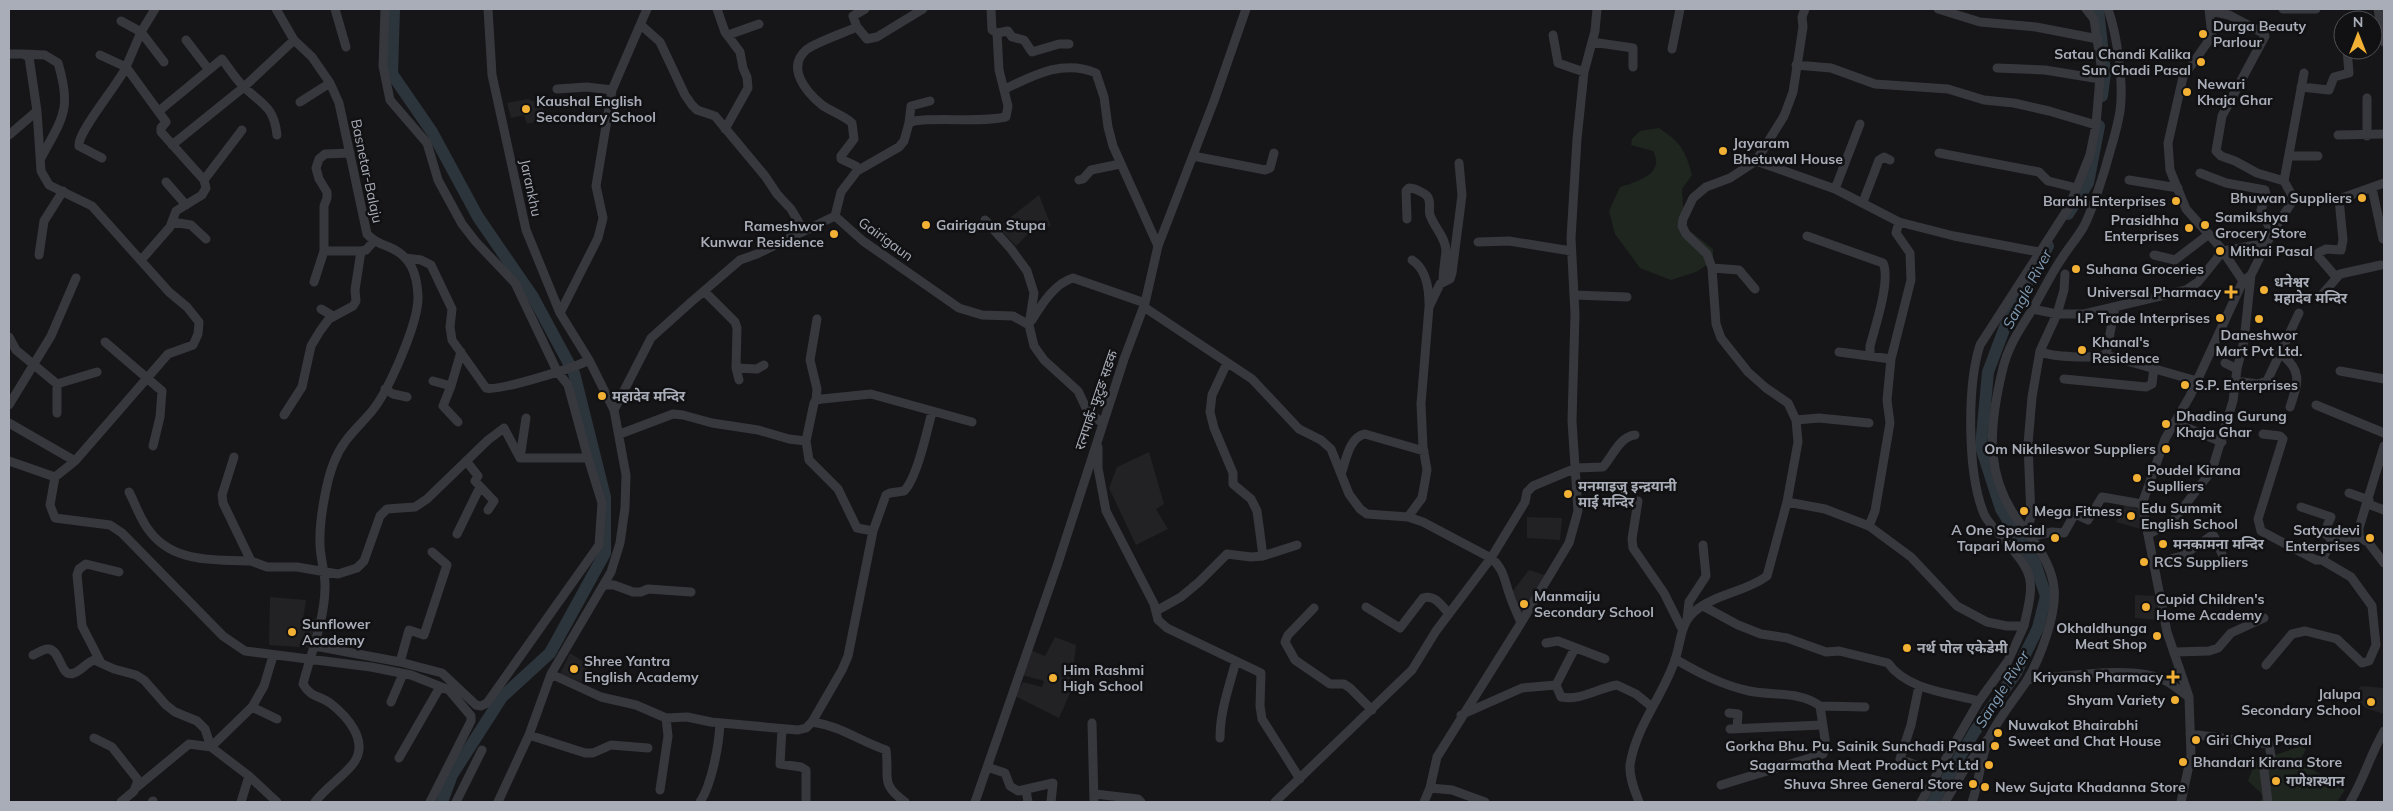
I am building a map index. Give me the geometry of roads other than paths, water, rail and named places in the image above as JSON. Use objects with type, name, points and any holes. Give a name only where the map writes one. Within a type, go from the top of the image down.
[{"type":"street","points":[[102,158],[79,146],[78,142],[86,127],[120,80],[141,32],[155,9]]},
{"type":"street","name":"Basnetar-Balaju","points":[[276,9],[294,40],[312,57],[330,83],[339,103],[365,229],[374,241],[392,248],[406,258],[420,260],[430,266],[452,309],[450,327],[452,340],[482,384],[489,390],[560,370]]},
{"type":"street","points":[[335,9],[346,47]]},
{"type":"street","points":[[23,54],[29,57],[37,111],[41,171],[50,185],[92,206],[142,259],[169,292],[187,307],[199,322],[198,334],[193,344],[168,354],[75,460],[56,477],[50,505],[55,518],[110,525],[122,533],[223,636],[245,651],[409,672],[442,673],[476,705],[481,706],[487,703],[599,545],[602,503],[568,384],[515,283],[476,242],[462,224],[438,180],[427,143],[390,100],[383,66],[385,9]]},
{"type":"street","name":"Jarankhu","points":[[488,9],[492,75],[526,230],[560,313],[589,360],[614,410],[620,434],[626,475],[625,508],[620,543],[611,572],[551,674],[529,734],[498,802]]},
{"type":"street","points":[[560,313],[596,243],[602,226],[602,212],[596,186],[612,90],[647,9]]},
{"type":"street","points":[[717,9],[728,36],[740,52],[743,68],[748,77],[748,88],[725,129]]},
{"type":"street","points":[[865,9],[853,16],[857,27],[867,39],[877,37],[923,9]]},
{"type":"street","points":[[991,9],[992,30],[997,33],[1008,31],[1012,37],[1024,40],[1032,52],[1059,44],[1069,44]]},
{"type":"street","name":"रत्नपार्क-फुटुङ सडक","points":[[975,802],[1058,562],[1102,423],[1145,305],[1158,246],[1246,9]]},
{"type":"street","points":[[1424,802],[1430,788],[1437,757],[1569,543],[1578,511],[1572,420],[1574,295],[1571,251],[1576,139],[1584,72],[1592,42],[1597,9]]},
{"type":"street","points":[[1672,49],[1680,9]]},
{"type":"street","points":[[1687,619],[1703,606],[1759,582],[1768,576],[1788,502],[1798,442],[1796,420],[1788,403],[1766,388],[1748,372],[1721,338],[1716,324],[1712,268],[1707,254],[1686,234],[1682,226],[1685,211],[1693,198],[1706,186],[1730,178],[1756,161],[1784,116],[1793,92],[1805,9]]},
{"type":"street","points":[[1938,9],[1980,22],[2042,28],[2098,39]]},
{"type":"street","points":[[1921,802],[1979,701],[2008,660],[2024,626],[2032,586],[2024,563],[1986,519],[1974,481],[1970,431],[1977,356],[1980,345],[2069,207],[2090,155],[2096,125],[2100,79],[2098,39],[2094,19],[2086,9]]},
{"type":"street","points":[[1945,802],[1966,767],[1989,738],[2006,709],[2027,680],[2041,649],[2054,602],[2051,572],[1998,487],[1992,435],[2005,360],[2013,338],[2061,259],[2084,227],[2100,186],[2116,130],[2122,89],[2114,25],[2108,9]]},
{"type":"street","points":[[2284,9],[2316,9]]},
{"type":"street","points":[[2243,281],[2223,251],[2186,208],[2170,170],[2168,143],[2183,77],[2212,36],[2210,10],[2229,15],[2263,33],[2265,36],[2222,116],[2216,151],[2221,156],[2236,161],[2257,173],[2284,181]]},
{"type":"street","points":[[121,21],[141,32],[164,62]]},
{"type":"street","points":[[728,36],[759,24]]},
{"type":"street","points":[[641,25],[660,42],[685,95],[692,105],[697,110],[715,116],[791,209],[804,232]]},
{"type":"street","points":[[857,27],[807,49],[798,63],[800,82],[807,90],[823,106],[842,115],[852,123],[854,139],[841,156],[841,159],[856,166],[857,171]]},
{"type":"street","points":[[909,123],[934,120],[989,120],[1006,117],[1008,106],[998,58],[997,33]]},
{"type":"street","points":[[1553,35],[1558,63],[1584,72]]},
{"type":"street","points":[[186,40],[209,70]]},
{"type":"street","points":[[172,145],[244,87],[294,40]]},
{"type":"street","points":[[1592,42],[1633,48],[1633,67]]},
{"type":"street","points":[[9,54],[45,55],[58,63],[63,79],[66,101],[62,115],[41,158]]},
{"type":"street","points":[[100,55],[126,67],[166,122],[161,128],[161,132],[204,180],[206,188],[202,195],[176,211],[172,222],[142,259]]},
{"type":"street","points":[[159,111],[222,59],[244,87],[266,104],[275,121],[277,135]]},
{"type":"street","points":[[2301,88],[2329,90],[2334,77],[2349,73],[2348,60]]},
{"type":"street","points":[[1796,65],[1831,68],[1875,84],[1948,90],[1984,100],[2014,103],[2096,125]]},
{"type":"street","points":[[1005,89],[1038,72],[1056,68],[1096,74],[1104,97],[1108,127],[1120,164],[1158,246]]},
{"type":"street","points":[[1997,68],[2045,70],[2100,79]]},
{"type":"street","points":[[2294,199],[2284,181],[2304,74]]},
{"type":"street","points":[[300,102],[330,83]]},
{"type":"street","points":[[557,89],[587,87],[612,90]]},
{"type":"street","points":[[2367,98],[2367,136]]},
{"type":"street","points":[[614,410],[651,338],[740,260],[757,254],[835,216],[841,192],[857,171],[899,147],[904,141],[911,106],[930,101]]},
{"type":"street","points":[[9,136],[37,111]]},
{"type":"street","points":[[1835,189],[1860,124]]},
{"type":"street","points":[[204,180],[242,130]]},
{"type":"street","points":[[2338,135],[2367,136],[2384,134]]},
{"type":"street","points":[[314,282],[324,251],[324,206],[327,192],[319,179],[316,168],[319,159],[326,154],[350,153]]},
{"type":"street","points":[[1193,156],[1265,170],[1270,168],[1274,153]]},
{"type":"street","points":[[1939,153],[2039,172],[2048,181],[2077,188]]},
{"type":"street","points":[[2289,156],[2318,156]]},
{"type":"street","points":[[1863,202],[1879,160],[1884,157],[1890,160]]},
{"type":"street","points":[[1756,161],[1835,189],[1899,222],[1954,236],[2039,252]]},
{"type":"street","points":[[1443,282],[1450,279],[1453,263],[1462,195],[1459,163]]},
{"type":"street","points":[[1080,180],[1091,170],[1120,164]]},
{"type":"street","points":[[2200,173],[2226,183],[2265,190],[2266,195],[2261,210],[2272,233]]},
{"type":"street","points":[[2129,180],[2178,188]]},
{"type":"street","points":[[166,182],[186,205]]},
{"type":"street","points":[[2294,199],[2339,199],[2384,182]]},
{"type":"street","points":[[1407,219],[1406,192],[1409,188],[1414,188],[1426,196],[1429,201],[1430,214],[1446,250],[1443,282],[1429,307]]},
{"type":"street","points":[[2372,188],[2383,239]]},
{"type":"street","points":[[39,255],[44,221],[62,192]]},
{"type":"street","points":[[2149,534],[2173,521],[2212,470],[2233,402],[2237,369],[2244,342],[2252,275],[2272,233],[2294,199]]},
{"type":"street","points":[[2336,277],[2318,256],[2318,253],[2326,249],[2341,250],[2343,240],[2339,199]]},
{"type":"street","name":"Gairigaun","points":[[835,216],[863,241],[959,308],[982,315],[1013,316],[1029,325]]},
{"type":"street","points":[[985,220],[1011,249],[1028,272],[1034,292],[1029,325],[1034,346],[1044,360],[1078,391],[1087,410],[1102,423]]},
{"type":"street","points":[[172,222],[191,226],[206,239]]},
{"type":"street","points":[[1869,526],[1875,511],[1890,423],[1887,400],[1891,359],[1912,280],[1910,253],[1896,233],[1899,222]]},
{"type":"street","points":[[2154,255],[2176,260],[2209,234]]},
{"type":"street","points":[[1808,236],[1883,263],[1886,271],[1884,286],[1870,346],[1870,355]]},
{"type":"street","points":[[324,251],[366,250],[374,241]]},
{"type":"street","points":[[1478,242],[1508,241],[1571,251]]},
{"type":"street","points":[[2032,309],[2057,314],[2084,314],[2186,290],[2198,282],[2223,251],[2267,243]]},
{"type":"street","points":[[284,415],[302,387],[311,346],[320,330],[333,316],[353,306],[356,301],[355,290],[360,251]]},
{"type":"street","points":[[315,802],[323,791],[355,762],[359,741],[356,730],[330,703],[308,693],[303,684],[316,646],[325,588],[320,543],[328,482],[346,438],[373,410],[385,388],[414,318],[418,297],[415,273],[406,258]]},
{"type":"street","points":[[1408,517],[1422,498],[1427,470],[1421,404],[1429,288],[1422,271],[1412,260]]},
{"type":"street","points":[[2319,298],[2336,277],[2381,265]]},
{"type":"street","points":[[1712,268],[1739,270],[1755,290]]},
{"type":"street","points":[[2029,534],[2031,517],[2028,444],[2032,397],[2040,351],[2057,314],[2064,290],[2065,274]]},
{"type":"street","points":[[2181,802],[2191,756],[2189,697],[2167,632],[2142,504],[2165,439],[2197,381],[2243,281],[2252,275]]},
{"type":"street","points":[[9,405],[51,336],[76,278]]},
{"type":"street","points":[[1029,325],[1041,305],[1064,280],[1074,278],[1145,305],[1227,364],[1252,379],[1299,430],[1326,444],[1331,449],[1349,494],[1360,509],[1368,514],[1408,517],[1423,522],[1491,558],[1498,564],[1506,577],[1508,592],[1521,623]]},
{"type":"street","points":[[704,291],[735,322],[737,328],[736,368],[739,380]]},
{"type":"street","points":[[1574,295],[1627,297]]},
{"type":"street","points":[[2106,355],[2115,307]]},
{"type":"street","points":[[320,308],[333,316]]},
{"type":"street","points":[[2236,381],[2258,384],[2267,381],[2299,313]]},
{"type":"street","points":[[817,319],[810,360],[817,389],[806,441],[810,460],[838,488],[857,528],[873,531]]},
{"type":"street","points":[[9,337],[16,350],[57,384],[57,413]]},
{"type":"street","points":[[105,342],[162,391],[160,417],[153,446]]},
{"type":"street","points":[[2040,351],[2048,356],[2088,355],[2098,357],[2106,355],[2197,381]]},
{"type":"street","points":[[458,422],[443,406],[451,386],[460,352]]},
{"type":"street","points":[[1839,352],[1891,359]]},
{"type":"street","points":[[2281,354],[2292,363],[2296,374],[2297,382],[2290,406]]},
{"type":"street","points":[[560,370],[577,367],[589,360]]},
{"type":"street","points":[[2225,363],[2237,369]]},
{"type":"street","points":[[736,368],[758,369],[764,364]]},
{"type":"street","points":[[1227,364],[1212,395],[1212,420],[1230,465],[1233,484],[1251,499],[1257,511],[1263,556]]},
{"type":"street","points":[[2064,379],[2146,387],[2152,384],[2154,368]]},
{"type":"street","points":[[2340,371],[2384,379]]},
{"type":"street","points":[[57,384],[97,372]]},
{"type":"street","points":[[433,381],[451,386]]},
{"type":"street","points":[[385,388],[393,394],[407,397]]},
{"type":"street","points":[[816,400],[871,394],[972,422]]},
{"type":"street","points":[[2316,405],[2384,433]]},
{"type":"street","points":[[551,674],[601,697],[636,705],[666,718],[687,717],[720,723],[782,729],[798,730],[806,728],[812,722],[848,656],[873,531],[886,495],[904,491],[908,485],[922,448],[932,412]]},
{"type":"street","points":[[620,434],[672,414],[683,415],[712,424],[758,430],[789,439],[806,441]]},
{"type":"street","points":[[520,458],[526,418]]},
{"type":"street","points":[[1796,420],[1819,418],[1869,423]]},
{"type":"street","points":[[9,423],[75,460]]},
{"type":"street","points":[[2175,423],[2222,442]]},
{"type":"street","points":[[129,492],[150,533],[163,544],[185,556],[207,560],[251,560],[267,567],[324,570],[338,574],[357,568],[364,561],[380,516],[387,509],[415,507],[427,499],[488,440],[504,428],[520,458]]},
{"type":"street","points":[[1341,474],[1352,443],[1360,435],[1365,434],[1424,451]]},
{"type":"street","points":[[2263,434],[2280,436],[2282,439],[2258,519],[2258,526],[2261,531],[2288,547],[2316,560],[2322,560],[2351,577],[2372,606],[2376,646],[2369,662],[2362,663],[2337,639],[2305,631],[2292,634],[2266,665]]},
{"type":"street","points":[[1276,802],[1412,670],[1449,614],[1491,558],[1525,502],[1527,492],[1533,486],[1576,468],[1603,467],[1612,458],[1622,441],[1629,435],[1635,435]]},
{"type":"street","points":[[1098,438],[1098,468],[1106,511],[1162,625],[1261,673],[1260,706],[1262,719],[1300,780]]},
{"type":"street","points":[[2359,538],[2359,528],[2384,452]]},
{"type":"street","points":[[234,457],[222,495],[223,503],[251,560]]},
{"type":"street","points":[[520,458],[588,458]]},
{"type":"street","points":[[9,461],[56,477]]},
{"type":"street","points":[[466,462],[478,476],[475,481],[494,501],[488,510]]},
{"type":"street","points":[[457,534],[480,487]]},
{"type":"street","points":[[2349,493],[2384,510]]},
{"type":"street","points":[[2029,534],[2064,533],[2073,517],[2077,515],[2088,520],[2102,497],[2142,504]]},
{"type":"street","points":[[1638,500],[1632,539],[1633,548],[1664,593],[1682,629]]},
{"type":"street","points":[[1788,502],[1824,509],[1869,526],[1911,557],[1957,606],[1987,622],[2007,626],[2024,626]]},
{"type":"street","points":[[2301,507],[2331,517],[2324,533],[2332,540],[2359,538],[2368,542],[2384,563]]},
{"type":"street","points":[[2154,563],[2182,556],[2211,536],[2214,536],[2222,554]]},
{"type":"street","points":[[2322,560],[2332,540]]},
{"type":"street","points":[[1156,611],[1181,597],[1227,554],[1251,557],[1263,556],[1297,544]]},
{"type":"street","points":[[1639,802],[1632,785],[1630,768],[1635,744],[1675,659],[1682,629],[1687,619],[1689,602],[1706,576],[1703,545]]},
{"type":"street","points":[[400,662],[409,630],[424,635],[447,565],[432,552]]},
{"type":"street","points":[[100,661],[82,626],[77,575],[79,569],[86,564],[119,572]]},
{"type":"street","points":[[605,585],[614,585],[633,592],[641,592],[648,589],[691,592]]},
{"type":"street","points":[[1366,606],[1400,628],[1423,598],[1434,598],[1449,614]]},
{"type":"street","points":[[1703,606],[1738,626],[1761,634],[1787,638],[1826,652],[1839,651],[1888,663],[1894,672],[1919,686],[1979,701]]},
{"type":"street","points":[[1314,608],[1288,635],[1285,642],[1288,650],[1295,660],[1330,684],[1344,684],[1350,688],[1372,710]]},
{"type":"street","points":[[2175,652],[2209,651],[2218,648],[2231,633],[2264,618]]},
{"type":"street","points":[[1546,643],[1558,641],[1605,659]]},
{"type":"street","points":[[316,646],[400,662],[409,672],[449,690],[471,716],[471,721],[430,802]]},
{"type":"street","points":[[1575,648],[1556,685],[1561,697],[1569,699],[1617,685],[1636,694],[1652,707]]},
{"type":"street","points":[[33,655],[47,649],[55,652],[65,672],[69,674],[74,674],[94,660],[100,661],[114,669],[136,675],[144,680],[166,705],[175,712],[197,721],[205,729],[211,747]]},
{"type":"street","points":[[211,747],[252,707],[264,686],[273,656]]},
{"type":"street","points":[[1675,659],[1722,684],[1751,692],[1801,697],[1814,701],[1820,706],[1864,707]]},
{"type":"street","points":[[1220,738],[1220,722],[1236,661]]},
{"type":"street","points":[[391,702],[409,672]]},
{"type":"street","points":[[2027,680],[2118,673],[2149,675],[2166,680],[2189,697]]},
{"type":"street","points":[[1462,715],[1522,688],[1556,685]]},
{"type":"street","points":[[1918,766],[1900,759],[1911,725],[1919,686]]},
{"type":"street","points":[[399,758],[440,687]]},
{"type":"street","points":[[1721,785],[1823,754],[1826,746],[1820,706]]},
{"type":"street","points":[[252,707],[277,719]]},
{"type":"street","points":[[1729,713],[1738,714],[1734,728],[1822,724]]},
{"type":"street","points":[[660,790],[668,736],[666,718]]},
{"type":"street","points":[[812,722],[836,726],[872,747],[886,750],[886,783],[892,792],[905,802]]},
{"type":"street","points":[[700,802],[706,794],[717,748],[720,723]]},
{"type":"street","points":[[1092,723],[1094,798],[1138,799],[1141,802]]},
{"type":"street","points":[[782,729],[780,764],[802,767],[806,770],[806,802]]},
{"type":"street","points":[[2350,802],[2360,786],[2370,755],[2384,731]]},
{"type":"street","points":[[529,734],[585,753],[593,753],[611,745],[648,748]]},
{"type":"street","points":[[2190,734],[2269,744],[2271,756],[2264,771],[2268,802]]},
{"type":"street","points":[[94,738],[112,747],[138,780],[137,787]]},
{"type":"street","points":[[1972,802],[1989,738]]},
{"type":"street","points":[[121,802],[189,744],[211,747],[249,776],[277,802]]},
{"type":"street","points":[[456,802],[482,750]]},
{"type":"street","points":[[987,767],[1005,773],[1010,786],[1018,791],[1053,783],[1051,802]]},
{"type":"street","points":[[241,802],[249,776]]},
{"type":"street","points":[[1430,788],[1452,790],[1485,802]]},
{"type":"street","points":[[1026,790],[1028,802]]},
{"type":"waterway","points":[[394,9],[392,74],[432,132],[478,217],[533,297],[574,373],[605,497],[605,553],[550,653],[502,697],[452,775],[442,802]]},
{"type":"waterway","name":"Sangle River","points":[[2098,9],[2105,73],[2102,96]]},
{"type":"waterway","name":"Sangle River","points":[[2068,214],[2088,183],[2099,126]]},
{"type":"waterway","name":"Sangle River","points":[[1933,802],[1975,731],[2016,673],[2038,628],[2046,596],[2035,563],[2001,509],[1981,447],[1988,372],[2011,311],[2048,246]]},
{"type":"place","name":"Durga Beauty Parlour","points":[[2203,34]]},
{"type":"place","name":"Satau Chandi Kalika Sun Chadi Pasal","points":[[2201,62]]},
{"type":"place","name":"Newari Khaja Ghar","points":[[2187,92]]},
{"type":"place","name":"Kaushal English Secondary School","points":[[526,109]]},
{"type":"place","name":"Jayaram Bhetuwal House","points":[[1723,151]]},
{"type":"place","name":"Bhuwan Suppliers","points":[[2362,198]]},
{"type":"place","name":"Barahi Enterprises","points":[[2176,201]]},
{"type":"place","name":"Gairigaun Stupa","points":[[926,225]]},
{"type":"place","name":"Samikshya Grocery Store","points":[[2205,225]]},
{"type":"place","name":"Prasidhha Enterprises","points":[[2189,228]]},
{"type":"place","name":"Rameshwor Kunwar Residence","points":[[834,234]]},
{"type":"place","name":"Mithai Pasal","points":[[2220,251]]},
{"type":"place","name":"Suhana Groceries","points":[[2076,269]]},
{"type":"place","name":"धनेश्वर महादेव मन्दिर","points":[[2264,290]]},
{"type":"place","name":"Universal Pharmacy","points":[[2231,292]]},
{"type":"place","name":"I.P Trade Interprises","points":[[2220,318]]},
{"type":"place","name":"Daneshwor Mart Pvt Ltd.","points":[[2259,319]]},
{"type":"place","name":"Khanal's Residence","points":[[2082,350]]},
{"type":"place","name":"S.P. Enterprises","points":[[2185,385]]},
{"type":"place","name":"महादेव मन्दिर","points":[[602,396]]},
{"type":"place","name":"Dhading Gurung Khaja Ghar","points":[[2166,424]]},
{"type":"place","name":"Om Nikhileswor Suppliers","points":[[2166,449]]},
{"type":"place","name":"Poudel Kirana Suplliers","points":[[2137,478]]},
{"type":"place","name":"मनमाइजु इन्द्रयानी माई मन्दिर","points":[[1568,494]]},
{"type":"place","name":"Mega Fitness","points":[[2024,511]]},
{"type":"place","name":"Edu Summit English School","points":[[2131,516]]},
{"type":"place","name":"A One Special Tapari Momo","points":[[2055,538]]},
{"type":"place","name":"Satyadevi Enterprises","points":[[2370,538]]},
{"type":"place","name":"मनकामना मन्दिर","points":[[2163,544]]},
{"type":"place","name":"RCS Suppliers","points":[[2144,562]]},
{"type":"place","name":"Manmaiju Secondary School","points":[[1524,604]]},
{"type":"place","name":"Cupid Children's Home Academy","points":[[2146,607]]},
{"type":"place","name":"Sunflower Academy","points":[[292,632]]},
{"type":"place","name":"Okhaldhunga Meat Shop","points":[[2157,636]]},
{"type":"place","name":"नर्थ पोल एकेडेमी","points":[[1907,648]]},
{"type":"place","name":"Shree Yantra English Academy","points":[[574,669]]},
{"type":"place","name":"Kriyansh Pharmacy","points":[[2173,677]]},
{"type":"place","name":"Him Rashmi High School","points":[[1053,678]]},
{"type":"place","name":"Shyam Variety","points":[[2175,700]]},
{"type":"place","name":"Jalupa Secondary School","points":[[2371,702]]},
{"type":"place","name":"Nuwakot Bhairabhi Sweet and Chat House","points":[[1998,733]]},
{"type":"place","name":"Giri Chiya Pasal","points":[[2196,740]]},
{"type":"place","name":"Gorkha Bhu. Pu. Sainik Sunchadi Pasal","points":[[1995,746]]},
{"type":"place","name":"Bhandari Kirana Store","points":[[2183,762]]},
{"type":"place","name":"Sagarmatha Meat Product Pvt Ltd","points":[[1989,765]]},
{"type":"place","name":"गणेशस्थान","points":[[2276,781]]},
{"type":"place","name":"Shuva Shree General Store","points":[[1973,784]]},
{"type":"place","name":"New Sujata Khadanna Store","points":[[1985,787]]}]
